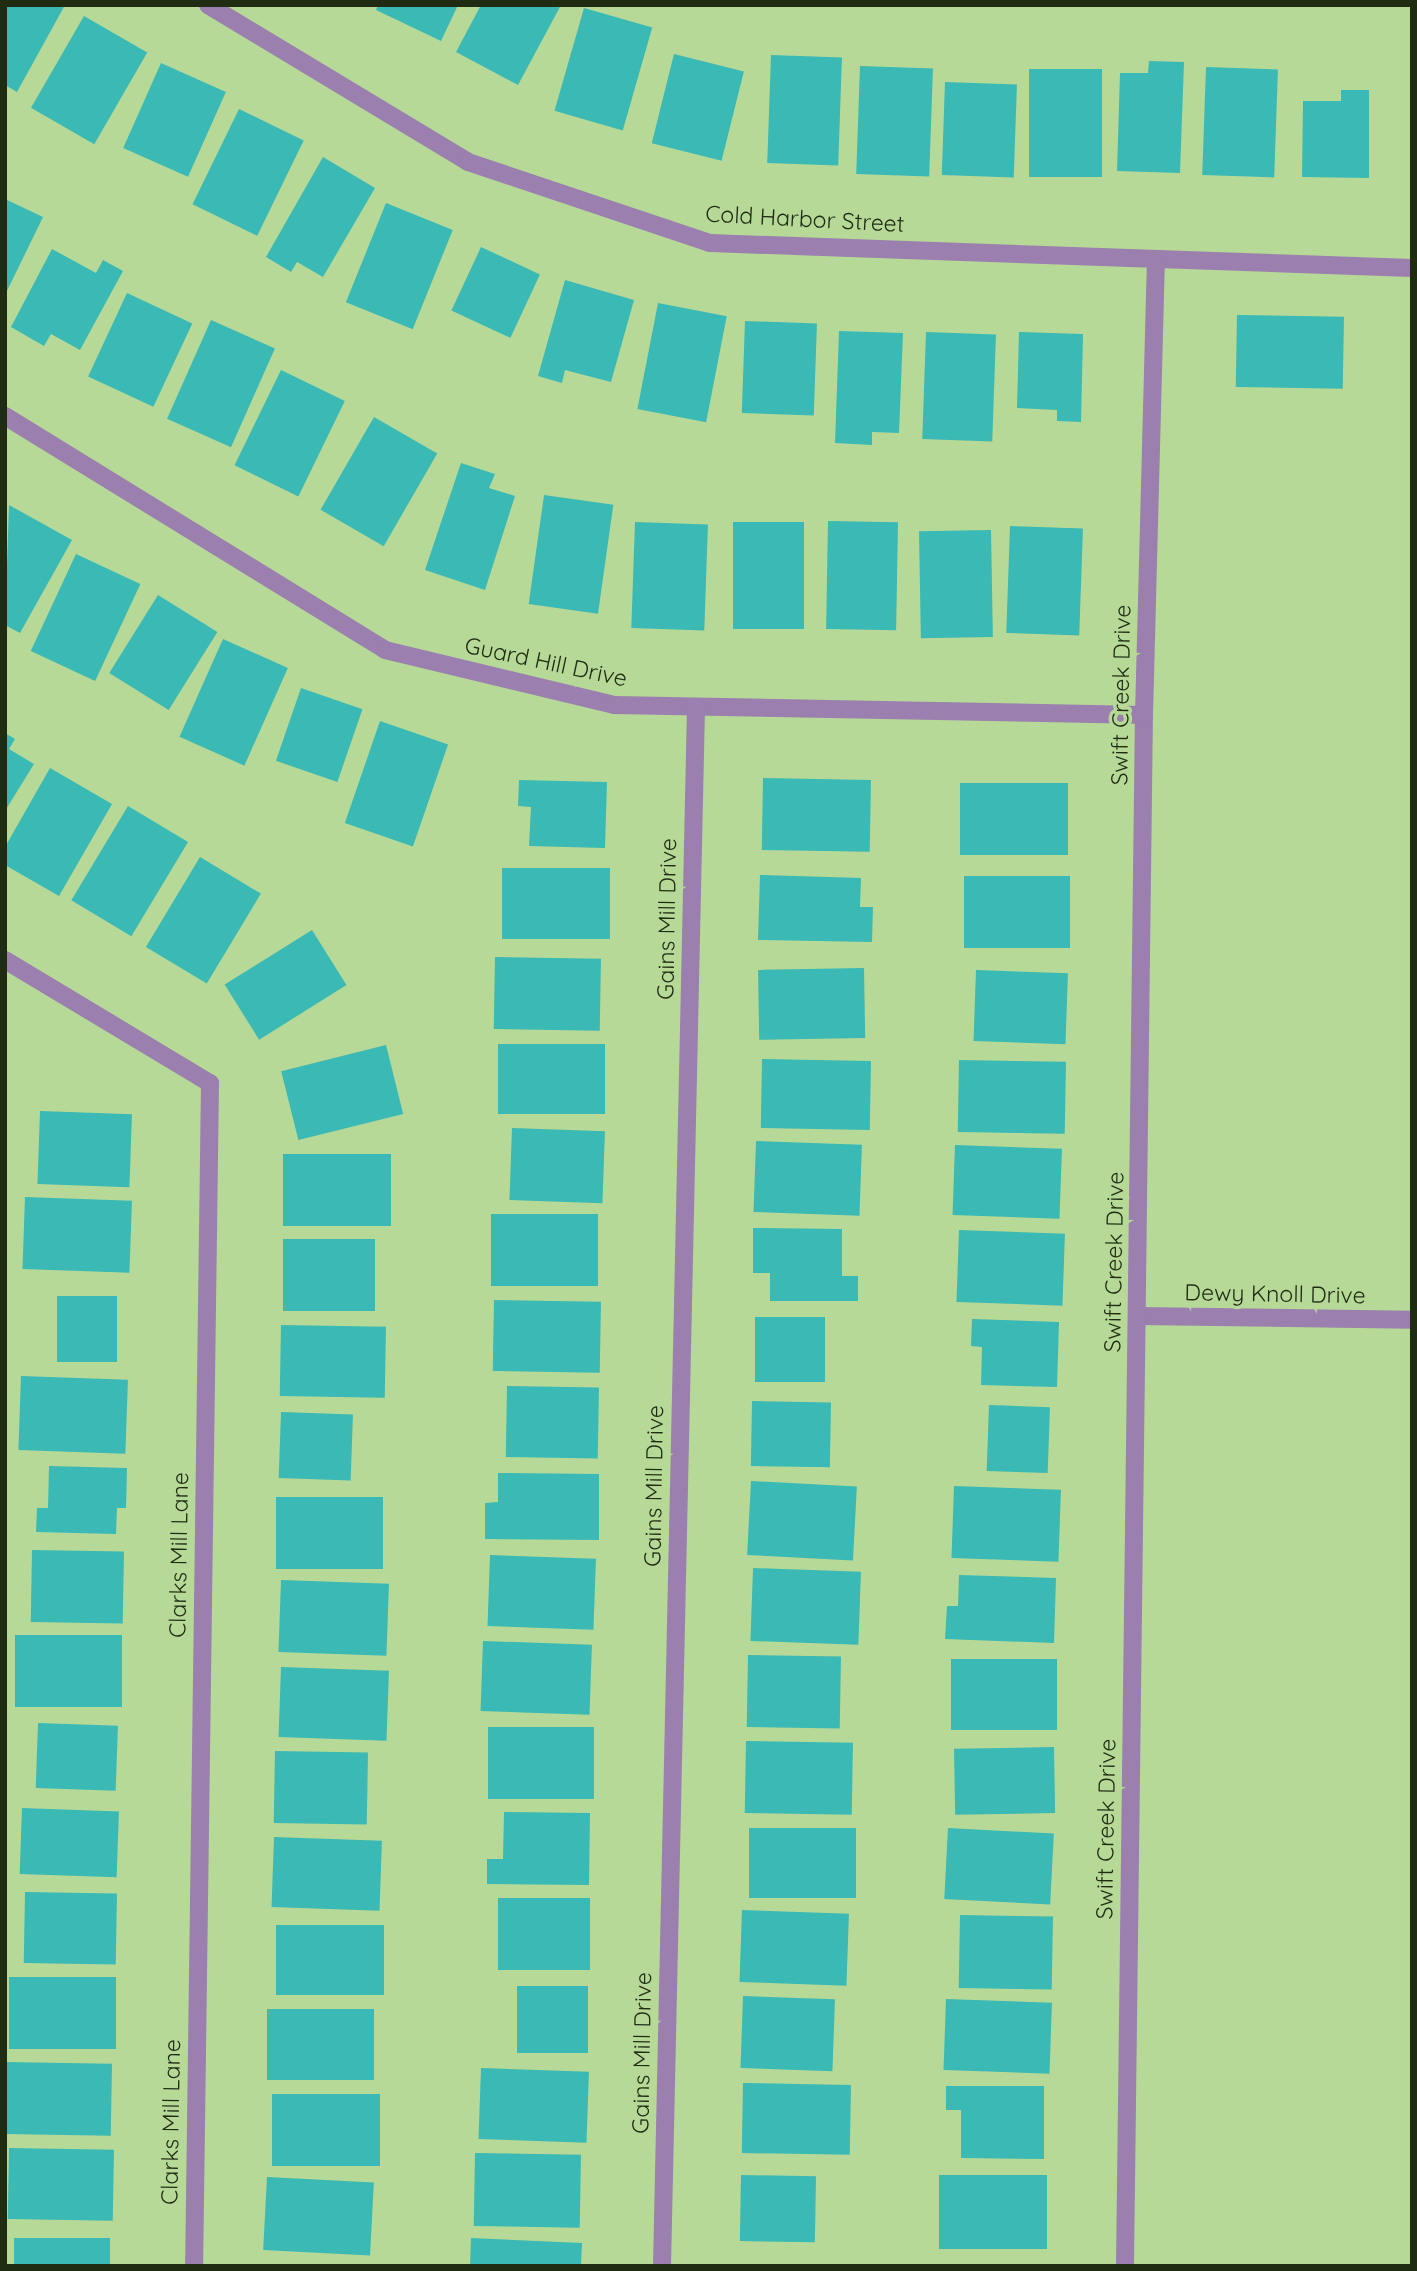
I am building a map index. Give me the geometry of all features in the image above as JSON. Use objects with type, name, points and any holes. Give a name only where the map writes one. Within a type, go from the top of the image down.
[{"type":"street","name":"Cold Harbor Street","points":[[208,5],[468,162],[710,243],[1412,268]]},
{"type":"street","name":"Swift Creek Drive","points":[[1125,2266],[1144,715],[1156,259]]},
{"type":"street","name":"Guard Hill Drive","points":[[5,416],[384,650],[614,705],[1144,715]]},
{"type":"street","name":"Gains Mill Drive","points":[[662,2266],[696,707]]},
{"type":"street","name":"Clarks Mill Lane","points":[[5,960],[210,1083],[194,2266]]},
{"type":"street","name":"Dewy Knoll Drive","points":[[1138,1316],[1412,1320]]},
{"type":"building","points":[[5,5],[65,5],[17,92],[5,85]]},
{"type":"building","points":[[378,5],[458,5],[441,41],[376,10]]},
{"type":"building","points":[[481,5],[561,5],[518,85],[456,52]]},
{"type":"building","points":[[584,8],[652,28],[623,130],[555,111]]},
{"type":"building","points":[[84,16],[147,52],[94,144],[31,108]]},
{"type":"building","points":[[674,54],[744,71],[722,161],[652,143]]},
{"type":"building","points":[[771,55],[842,57],[838,165],[767,163]]},
{"type":"building","points":[[1149,61],[1184,62],[1180,173],[1117,171],[1120,73],[1148,73]]},
{"type":"building","points":[[161,63],[226,92],[188,177],[123,148]]},
{"type":"building","points":[[860,66],[933,69],[929,176],[856,174]]},
{"type":"building","points":[[1206,67],[1278,70],[1274,177],[1202,175]]},
{"type":"building","points":[[1029,69],[1102,69],[1102,177],[1029,177]]},
{"type":"building","points":[[945,82],[1017,85],[1014,177],[942,175]]},
{"type":"building","points":[[1341,90],[1369,90],[1369,178],[1302,177],[1303,101],[1341,101]]},
{"type":"building","points":[[239,109],[304,141],[257,236],[193,204]]},
{"type":"building","points":[[323,157],[375,188],[323,277],[297,262],[291,272],[266,257]]},
{"type":"building","points":[[5,199],[43,217],[5,295]]},
{"type":"building","points":[[386,203],[453,230],[413,329],[346,302]]},
{"type":"building","points":[[481,247],[540,274],[510,338],[451,310]]},
{"type":"building","points":[[52,249],[96,273],[103,260],[123,271],[80,350],[51,334],[44,346],[11,327]]},
{"type":"building","points":[[565,280],[634,300],[611,382],[565,370],[562,383],[538,376]]},
{"type":"building","points":[[127,293],[192,323],[153,407],[88,376]]},
{"type":"building","points":[[658,303],[727,316],[706,422],[637,409]]},
{"type":"building","points":[[1237,315],[1344,317],[1343,389],[1236,387]]},
{"type":"building","points":[[211,320],[275,348],[231,447],[167,419]]},
{"type":"building","points":[[745,321],[817,324],[814,415],[742,413]]},
{"type":"building","points":[[839,331],[903,333],[899,433],[872,432],[872,445],[835,443]]},
{"type":"building","points":[[926,332],[996,334],[992,441],[922,439]]},
{"type":"building","points":[[1019,332],[1083,334],[1081,422],[1057,421],[1057,410],[1017,408]]},
{"type":"building","points":[[281,370],[345,401],[298,496],[235,465]]},
{"type":"building","points":[[374,417],[437,454],[384,546],[320,510]]},
{"type":"building","points":[[461,463],[495,474],[489,488],[515,496],[485,590],[425,570]]},
{"type":"building","points":[[544,495],[613,505],[598,614],[529,604]]},
{"type":"building","points":[[9,505],[72,540],[20,633],[5,625]]},
{"type":"building","points":[[828,521],[898,522],[896,630],[826,629]]},
{"type":"building","points":[[635,522],[708,525],[704,630],[631,628]]},
{"type":"building","points":[[733,522],[804,522],[804,629],[733,629]]},
{"type":"building","points":[[1010,526],[1083,529],[1079,635],[1006,633]]},
{"type":"building","points":[[991,530],[993,637],[921,638],[919,531]]},
{"type":"building","points":[[76,554],[140,584],[95,681],[31,651]]},
{"type":"building","points":[[158,595],[217,632],[169,710],[109,673]]},
{"type":"building","points":[[223,639],[288,668],[244,766],[179,737]]},
{"type":"building","points":[[301,688],[362,709],[337,782],[276,761]]},
{"type":"building","points":[[380,721],[448,744],[413,847],[345,823]]},
{"type":"building","points":[[5,733],[15,739],[9,749],[34,764],[5,811]]},
{"type":"building","points":[[50,768],[112,804],[59,896],[5,865],[5,847]]},
{"type":"building","points":[[763,778],[871,780],[870,852],[762,850]]},
{"type":"building","points":[[519,780],[607,782],[605,848],[529,846],[531,807],[518,806]]},
{"type":"building","points":[[960,783],[1068,783],[1068,855],[960,855]]},
{"type":"building","points":[[128,806],[188,842],[131,936],[71,900]]},
{"type":"building","points":[[200,857],[261,894],[207,984],[146,947]]},
{"type":"building","points":[[502,868],[610,868],[610,939],[502,939]]},
{"type":"building","points":[[760,875],[861,878],[860,907],[873,907],[872,942],[758,940]]},
{"type":"building","points":[[964,876],[1070,876],[1070,948],[964,948]]},
{"type":"building","points":[[312,930],[346,985],[259,1040],[225,985]]},
{"type":"building","points":[[495,957],[601,959],[600,1031],[494,1029]]},
{"type":"building","points":[[864,968],[865,1038],[759,1040],[758,970]]},
{"type":"building","points":[[976,970],[1068,973],[1065,1044],[974,1041]]},
{"type":"building","points":[[498,1044],[605,1044],[605,1114],[498,1114]]},
{"type":"building","points":[[386,1045],[403,1114],[298,1140],[281,1071]]},
{"type":"building","points":[[762,1059],[871,1061],[870,1130],[761,1128]]},
{"type":"building","points":[[959,1060],[1066,1062],[1065,1134],[958,1132]]},
{"type":"building","points":[[40,1111],[132,1114],[129,1187],[37,1184]]},
{"type":"building","points":[[512,1128],[605,1131],[602,1203],[509,1200]]},
{"type":"building","points":[[756,1141],[862,1145],[859,1216],[754,1212]]},
{"type":"building","points":[[955,1145],[1062,1149],[1059,1219],[953,1215]]},
{"type":"building","points":[[283,1154],[391,1154],[391,1226],[283,1226]]},
{"type":"building","points":[[25,1197],[132,1201],[129,1273],[22,1269]]},
{"type":"building","points":[[491,1214],[598,1214],[598,1286],[491,1286]]},
{"type":"building","points":[[753,1228],[842,1229],[842,1276],[858,1276],[858,1301],[770,1301],[770,1273],[753,1273]]},
{"type":"building","points":[[959,1230],[1065,1234],[1062,1306],[956,1302]]},
{"type":"building","points":[[283,1239],[375,1239],[375,1311],[283,1311]]},
{"type":"building","points":[[57,1296],[117,1296],[117,1362],[57,1362]]},
{"type":"building","points":[[494,1300],[601,1302],[600,1373],[493,1371]]},
{"type":"building","points":[[755,1317],[825,1317],[825,1382],[755,1382]]},
{"type":"building","points":[[972,1319],[1059,1322],[1057,1387],[981,1385],[982,1347],[971,1346]]},
{"type":"building","points":[[281,1325],[386,1327],[385,1398],[280,1396]]},
{"type":"building","points":[[21,1376],[128,1380],[125,1454],[18,1450]]},
{"type":"building","points":[[507,1386],[599,1388],[598,1459],[506,1457]]},
{"type":"building","points":[[752,1401],[831,1402],[830,1467],[751,1466]]},
{"type":"building","points":[[989,1405],[1050,1407],[1048,1473],[987,1471]]},
{"type":"building","points":[[281,1412],[353,1415],[351,1480],[279,1478]]},
{"type":"building","points":[[49,1466],[127,1468],[126,1508],[117,1508],[116,1534],[36,1532],[37,1508],[48,1508]]},
{"type":"building","points":[[498,1473],[599,1474],[599,1540],[485,1539],[485,1503],[498,1502]]},
{"type":"building","points":[[751,1481],[857,1487],[853,1560],[747,1555]]},
{"type":"building","points":[[954,1486],[1061,1490],[1058,1562],[951,1558]]},
{"type":"building","points":[[276,1497],[383,1497],[383,1569],[276,1569]]},
{"type":"building","points":[[32,1550],[124,1552],[123,1624],[31,1622]]},
{"type":"building","points":[[490,1555],[596,1559],[593,1630],[488,1626]]},
{"type":"building","points":[[753,1568],[861,1572],[858,1645],[750,1641]]},
{"type":"building","points":[[959,1575],[1056,1578],[1054,1643],[945,1639],[947,1606],[958,1606]]},
{"type":"building","points":[[281,1580],[389,1584],[386,1656],[278,1652]]},
{"type":"building","points":[[15,1635],[122,1635],[122,1707],[15,1707]]},
{"type":"building","points":[[483,1641],[592,1645],[589,1715],[481,1711]]},
{"type":"building","points":[[748,1655],[841,1657],[840,1729],[747,1727]]},
{"type":"building","points":[[951,1659],[1057,1659],[1057,1730],[951,1730]]},
{"type":"building","points":[[281,1667],[389,1671],[386,1741],[279,1737]]},
{"type":"building","points":[[38,1723],[118,1726],[116,1791],[36,1788]]},
{"type":"building","points":[[488,1727],[594,1727],[594,1799],[488,1799]]},
{"type":"building","points":[[746,1741],[853,1743],[852,1815],[745,1813]]},
{"type":"building","points":[[1054,1747],[1055,1813],[955,1815],[954,1749]]},
{"type":"building","points":[[275,1751],[368,1753],[367,1825],[274,1823]]},
{"type":"building","points":[[22,1808],[119,1811],[117,1877],[20,1874]]},
{"type":"building","points":[[504,1812],[590,1813],[589,1885],[487,1884],[487,1859],[503,1859]]},
{"type":"building","points":[[749,1828],[856,1828],[856,1898],[749,1898]]},
{"type":"building","points":[[948,1828],[1054,1834],[1050,1904],[944,1899]]},
{"type":"building","points":[[274,1837],[382,1841],[379,1911],[272,1907]]},
{"type":"building","points":[[25,1892],[117,1894],[116,1965],[24,1963]]},
{"type":"building","points":[[498,1898],[590,1898],[590,1970],[498,1970]]},
{"type":"building","points":[[742,1910],[849,1914],[846,1986],[739,1982]]},
{"type":"building","points":[[960,1915],[1053,1917],[1052,1990],[959,1988]]},
{"type":"building","points":[[276,1925],[384,1925],[384,1995],[276,1995]]},
{"type":"building","points":[[9,1977],[116,1977],[116,2049],[9,2049]]},
{"type":"building","points":[[517,1986],[588,1986],[588,2053],[517,2053]]},
{"type":"building","points":[[743,1996],[835,1999],[832,2071],[740,2068]]},
{"type":"building","points":[[946,1999],[1052,2003],[1049,2074],[944,2070]]},
{"type":"building","points":[[267,2009],[374,2009],[374,2080],[267,2080]]},
{"type":"building","points":[[5,2062],[112,2064],[111,2136],[5,2134]]},
{"type":"building","points":[[481,2068],[589,2072],[586,2143],[479,2139]]},
{"type":"building","points":[[743,2083],[851,2085],[850,2155],[742,2153]]},
{"type":"building","points":[[946,2086],[1044,2086],[1044,2159],[961,2158],[961,2110],[946,2110]]},
{"type":"building","points":[[272,2094],[380,2094],[380,2166],[272,2166]]},
{"type":"building","points":[[9,2148],[114,2150],[113,2221],[8,2219]]},
{"type":"building","points":[[475,2153],[581,2155],[580,2228],[474,2226]]},
{"type":"building","points":[[741,2175],[816,2176],[815,2242],[740,2241]]},
{"type":"building","points":[[939,2175],[1047,2175],[1047,2249],[939,2249]]},
{"type":"building","points":[[267,2177],[374,2183],[370,2255],[263,2250]]},
{"type":"building","points":[[14,2238],[110,2238],[110,2266],[14,2266]]},
{"type":"building","points":[[471,2238],[582,2243],[581,2266],[470,2266]]}]
